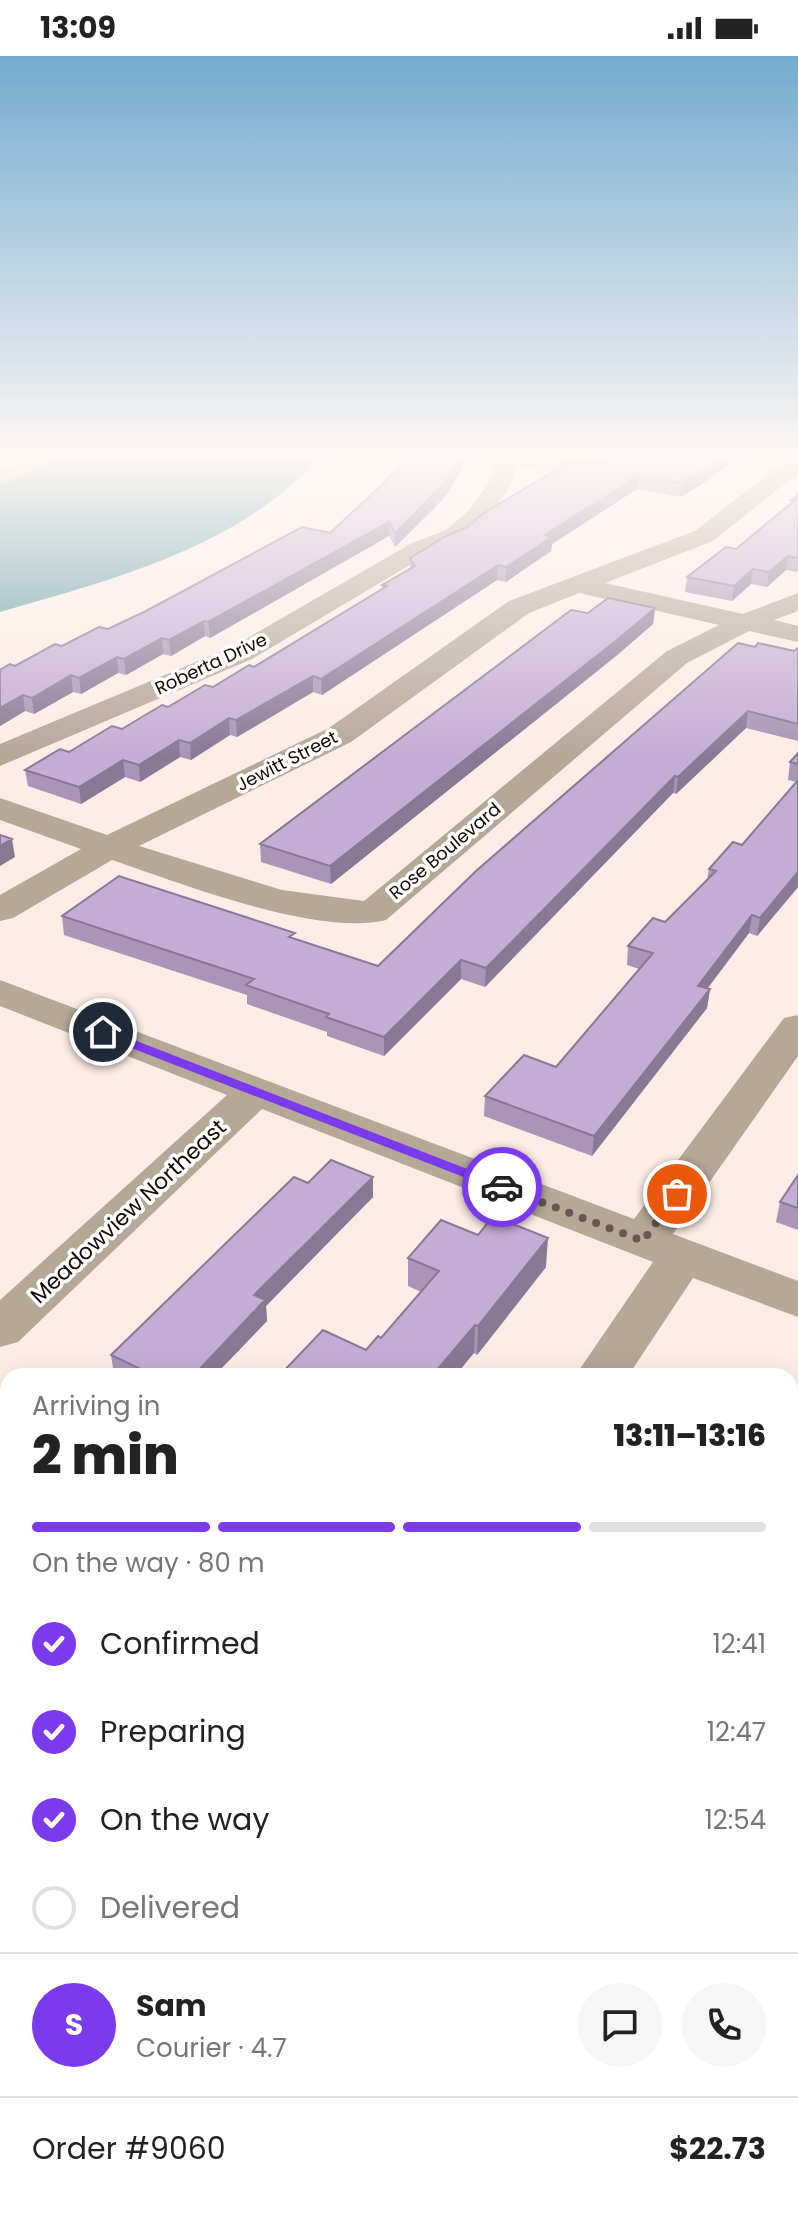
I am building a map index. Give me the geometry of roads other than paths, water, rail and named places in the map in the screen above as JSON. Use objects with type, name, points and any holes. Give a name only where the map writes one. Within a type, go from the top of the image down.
[{"type":"street","name":"Roberta Drive","points":[[0,756],[242,653],[406,557]]},
{"type":"street","name":"Jewitt Street","points":[[0,910],[108,848],[340,735],[519,607],[651,557]]},
{"type":"street","points":[[569,589],[798,634]]},
{"type":"street","name":"Rose Boulevard","points":[[0,808],[108,848],[261,897],[334,912],[373,912],[677,657],[744,623],[798,601]]},
{"type":"street","points":[[0,992],[798,1300]]},
{"type":"street","points":[[605,1368],[663,1249],[798,1027]]},
{"type":"street","name":"Meadowview Northeast","points":[[0,1329],[255,1092]]},
{"type":"water","points":[[0,557],[171,557],[87,586],[0,612]]}]
